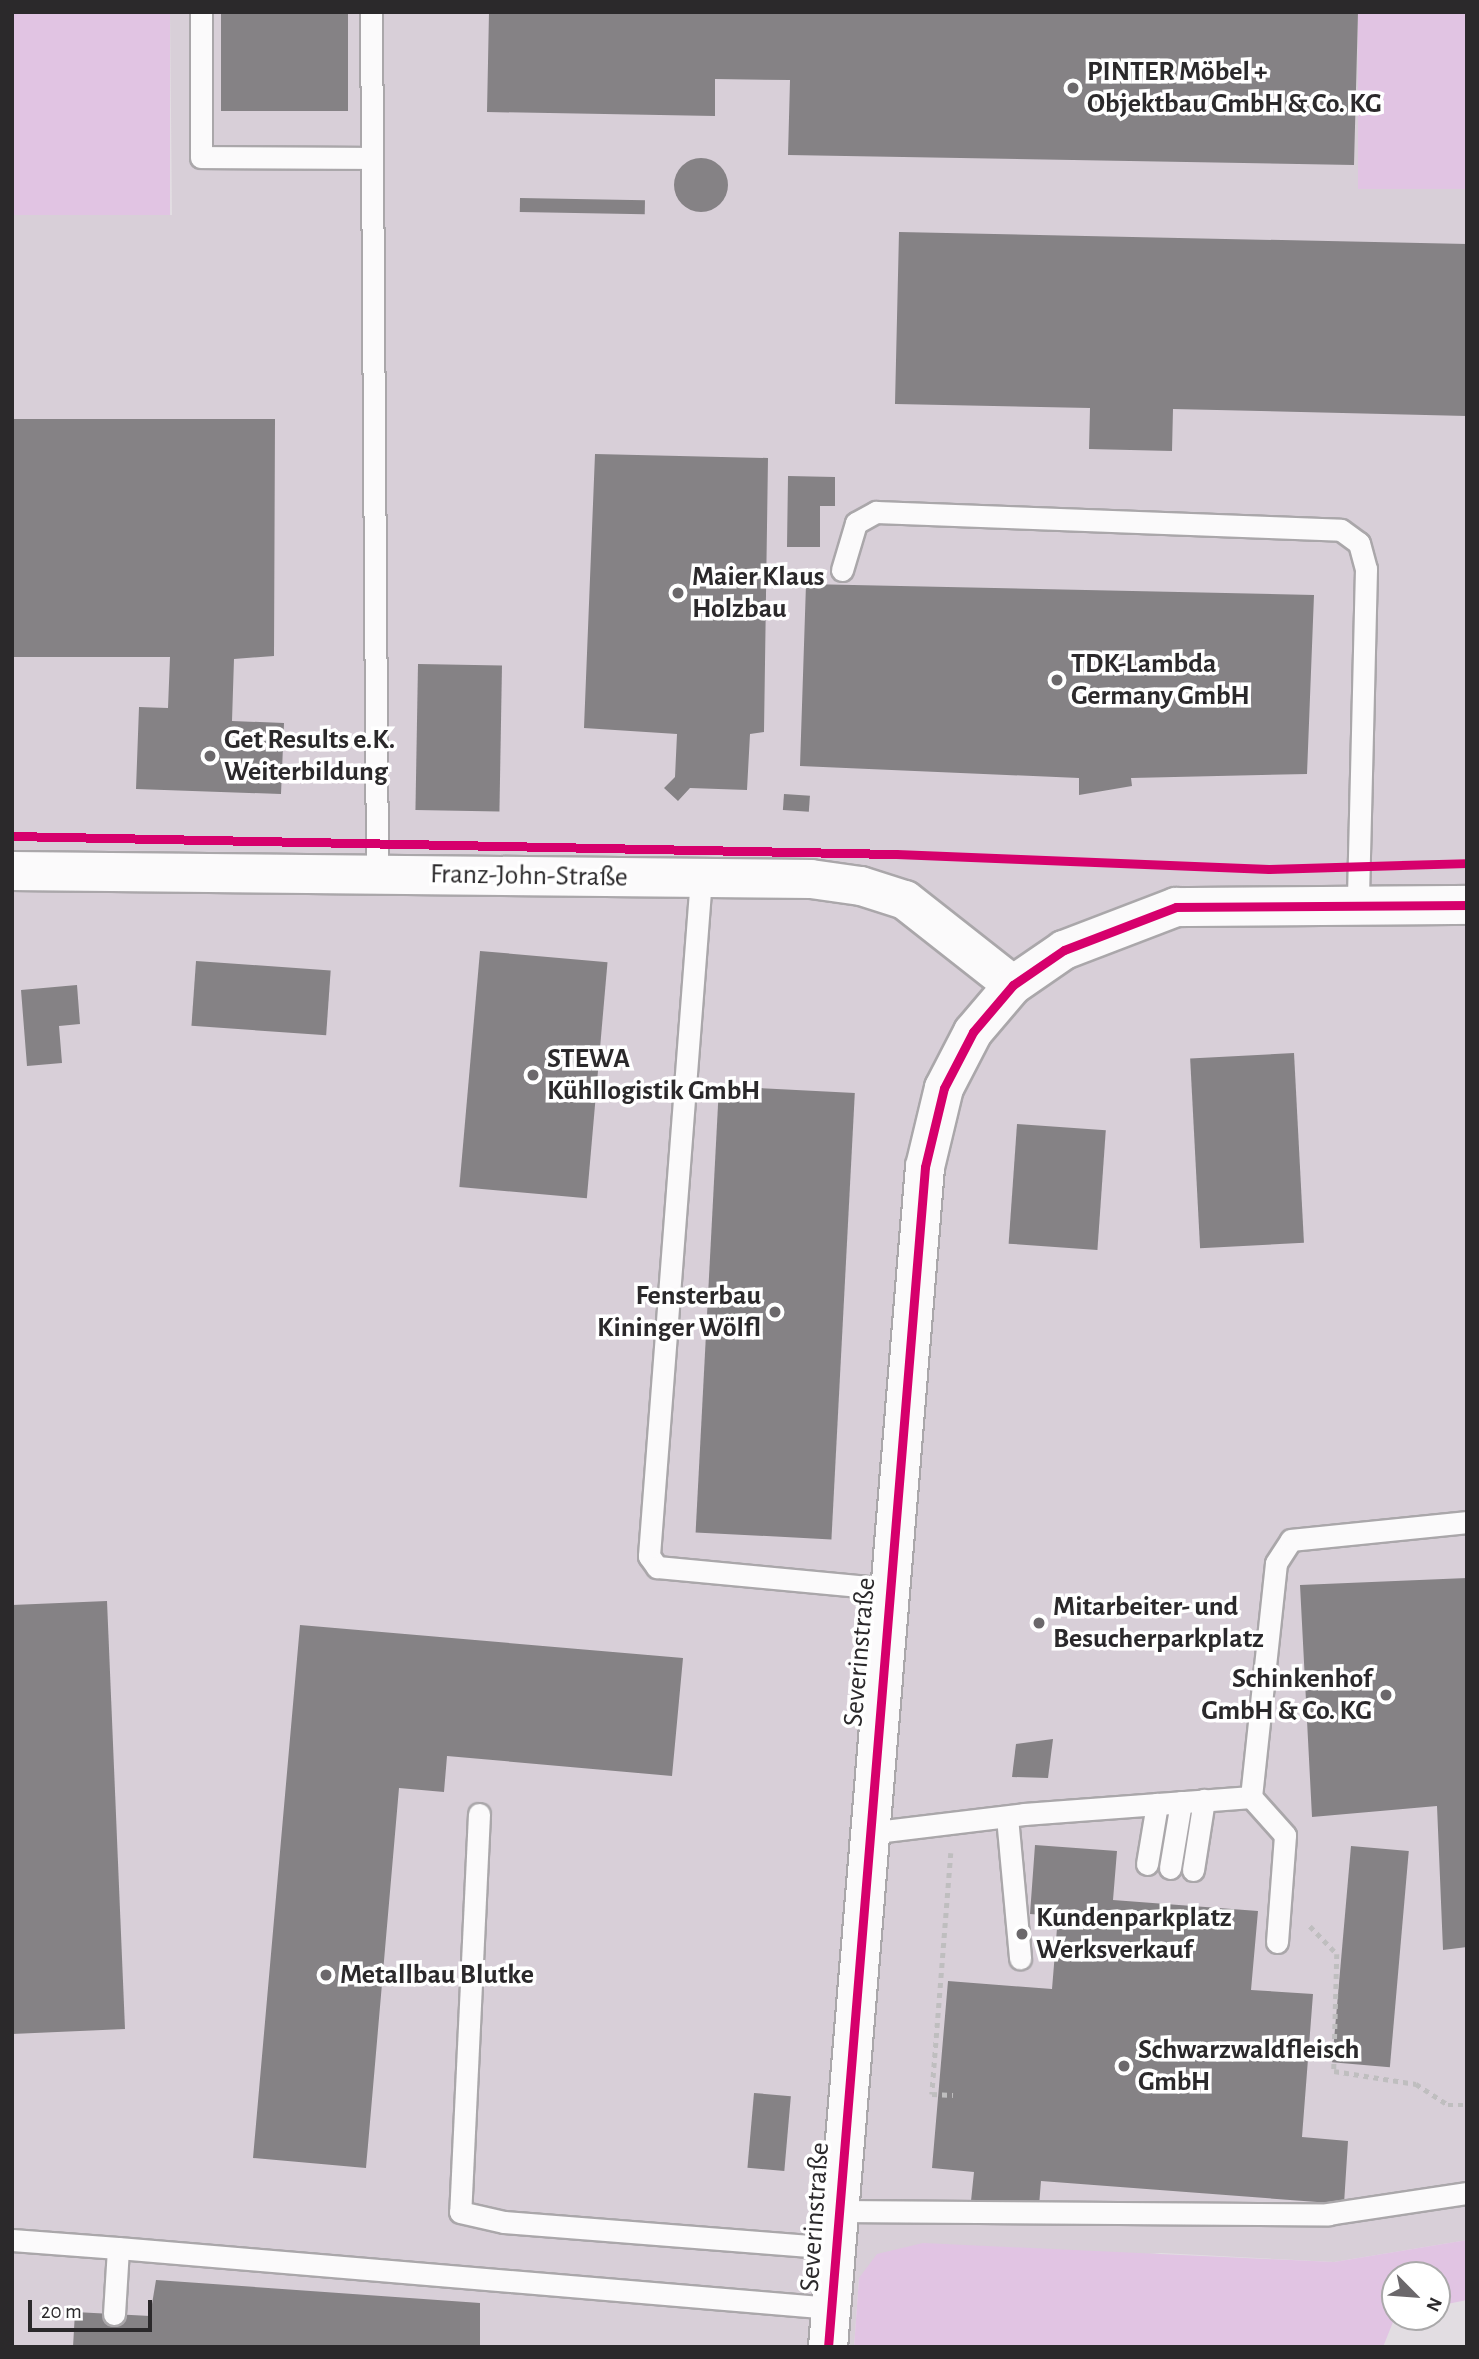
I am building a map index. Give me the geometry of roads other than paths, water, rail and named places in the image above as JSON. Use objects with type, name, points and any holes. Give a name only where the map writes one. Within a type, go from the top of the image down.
[{"type":"street","name":"Franz-John-Straße","points":[[12,871],[811,879],[861,886],[905,900],[1013,985]]},
{"type":"street","name":"Severinstraße","points":[[828,2347],[868,1833],[925,1167],[944,1088],[973,1032],[1013,985],[1063,950],[1176,907],[1467,905]]},
{"type":"lane","points":[[201,12],[201,157],[371,158]]},
{"type":"lane","points":[[371,12],[377,874]]},
{"type":"lane","points":[[842,569],[856,523],[876,512],[1340,530],[1359,543],[1366,569],[1358,907]]},
{"type":"lane","points":[[701,878],[649,1556],[657,1567],[889,1589]]},
{"type":"lane","points":[[1277,1942],[1285,1835],[1251,1797],[1276,1563],[1291,1540],[1467,1522]]},
{"type":"lane","points":[[868,1833],[1007,1817],[1251,1797]]},
{"type":"lane","points":[[1193,1870],[1204,1800]]},
{"type":"lane","points":[[1170,1868],[1181,1802]]},
{"type":"lane","points":[[1147,1864],[1157,1804]]},
{"type":"lane","points":[[479,1814],[460,2212],[503,2222],[835,2248]]},
{"type":"lane","points":[[1007,1817],[1020,1958]]},
{"type":"lane","points":[[838,2211],[1328,2214],[1467,2193]]},
{"type":"lane","points":[[12,2240],[831,2308]]},
{"type":"lane","points":[[114,2314],[118,2248]]},
{"type":"place","name":"PINTER Möbel + Objektbau GmbH & Co. KG","points":[[1073,88]]},
{"type":"place","name":"Maier Klaus Holzbau","points":[[678,593]]},
{"type":"place","name":"TDK-Lambda Germany GmbH","points":[[1057,680]]},
{"type":"place","name":"Get Results e.K. Weiterbildung","points":[[210,756]]},
{"type":"place","name":"STEWA Kühllogistik GmbH","points":[[533,1075]]},
{"type":"place","name":"Fensterbau Kininger Wölfl","points":[[775,1312]]},
{"type":"place","name":"Mitarbeiter- und Besucherparkplatz","points":[[1039,1623]]},
{"type":"place","name":"Schinkenhof GmbH & Co. KG","points":[[1386,1695]]},
{"type":"place","name":"Kundenparkplatz Werksverkauf","points":[[1022,1934]]},
{"type":"place","name":"Metallbau Blutke","points":[[326,1975]]},
{"type":"place","name":"Schwarzwaldfleisch GmbH","points":[[1124,2066]]}]
